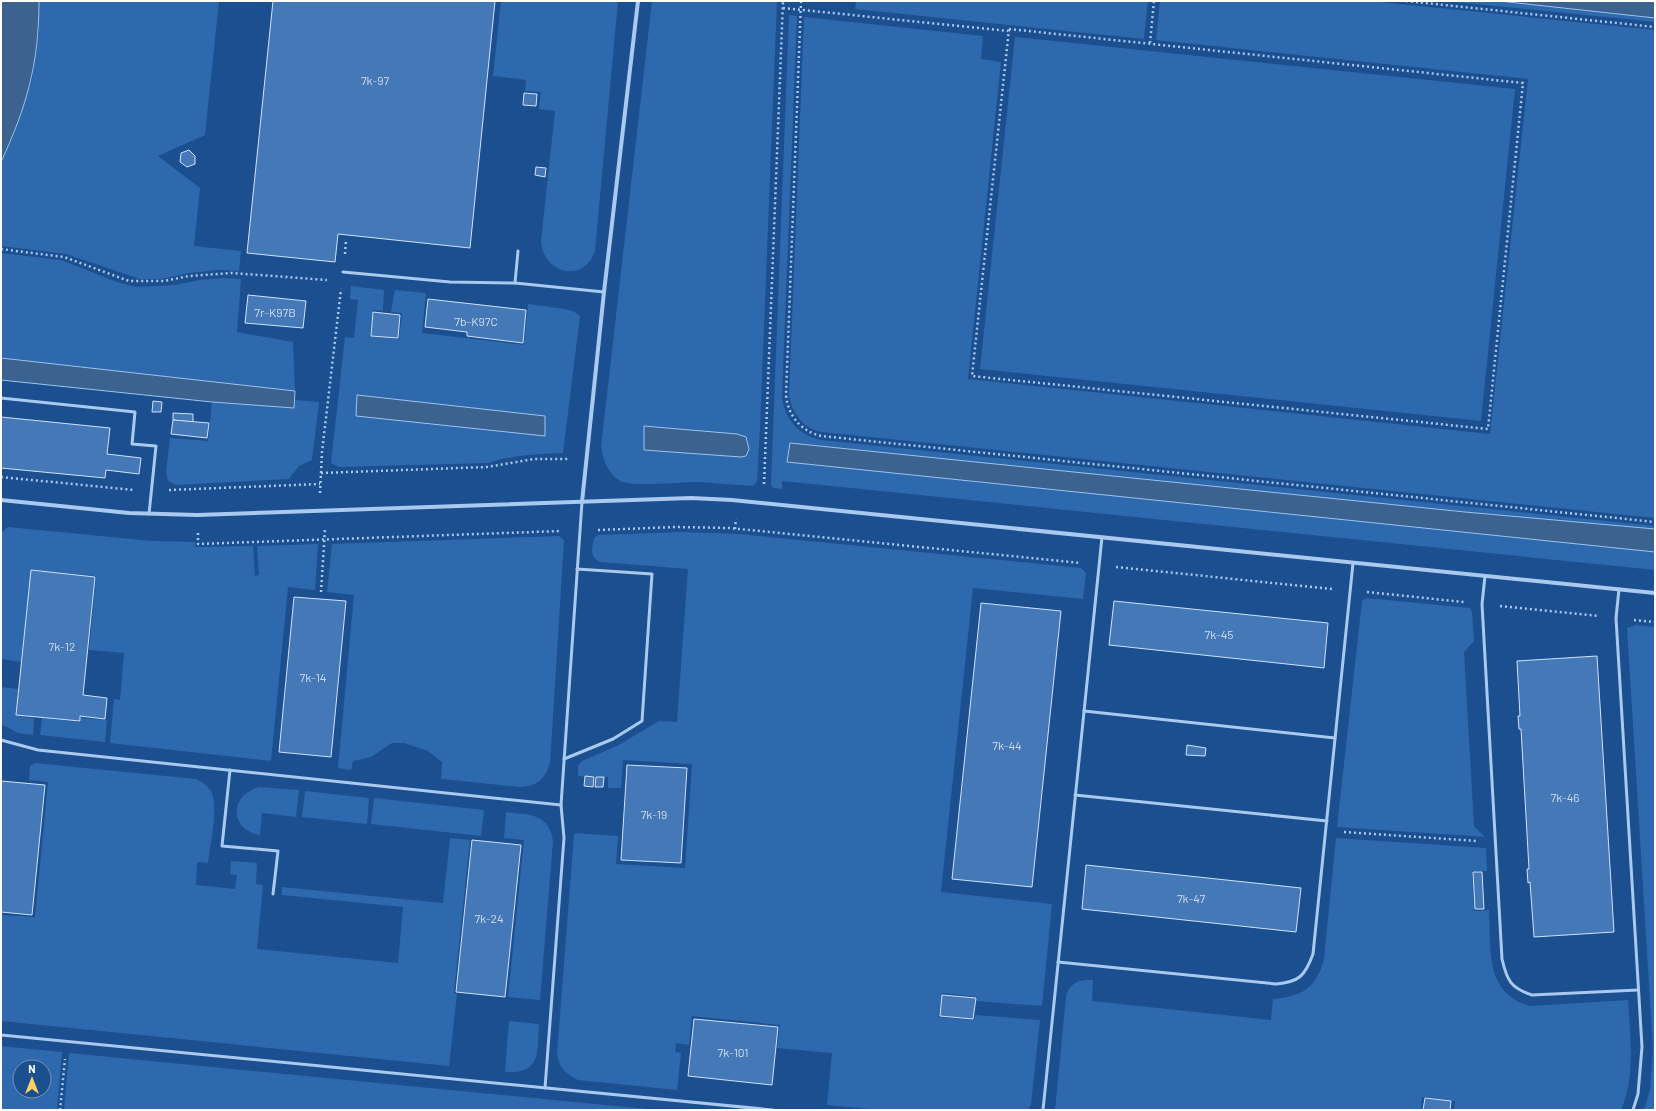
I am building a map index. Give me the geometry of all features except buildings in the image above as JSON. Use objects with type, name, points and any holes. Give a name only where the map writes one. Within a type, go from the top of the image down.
[{"type":"street","points":[[582,502],[604,292],[638,1]]},
{"type":"street","points":[[1,500],[149,514],[197,516],[691,498],[751,501],[1102,538],[1655,593]]},
{"type":"lane","points":[[515,283],[518,251]]},
{"type":"lane","points":[[343,272],[450,282],[515,283],[604,292]]},
{"type":"lane","points":[[1,398],[135,412],[132,444],[156,446],[149,514]]},
{"type":"lane","points":[[545,1088],[564,838],[561,805],[576,569],[582,502]]},
{"type":"lane","points":[[1043,1110],[1102,538]]},
{"type":"lane","points":[[1058,962],[1276,984],[1289,983],[1301,977],[1308,968],[1313,954],[1354,563]]},
{"type":"lane","points":[[564,758],[613,739],[642,721],[652,574],[576,569]]},
{"type":"lane","points":[[1485,576],[1482,604],[1502,959],[1505,974],[1511,984],[1520,991],[1538,996],[1638,990]]},
{"type":"lane","points":[[1619,589],[1616,618],[1642,1047],[1642,1070],[1638,1094],[1633,1110]]},
{"type":"lane","points":[[1084,711],[1335,738]]},
{"type":"lane","points":[[1,740],[38,750],[561,805]]},
{"type":"lane","points":[[230,770],[222,846],[278,851],[273,894]]},
{"type":"lane","points":[[1075,795],[1327,821]]},
{"type":"lane","points":[[1,1034],[773,1110]]},
{"type":"path","points":[[735,529],[736,518],[764,487],[783,1]]},
{"type":"path","points":[[801,1],[786,396],[790,411],[795,420],[807,431],[829,437],[1655,522]]},
{"type":"path","points":[[1150,44],[1154,1]]},
{"type":"path","points":[[1406,1],[1655,27]]},
{"type":"path","points":[[783,8],[1008,31],[1009,29],[1523,83],[1488,429],[972,376],[1008,31]]},
{"type":"path","points":[[321,592],[325,540],[320,494],[321,473],[346,240]]},
{"type":"path","points":[[1,249],[64,257],[129,281],[164,281],[189,276],[232,273],[342,281]]},
{"type":"path","points":[[321,473],[487,467],[534,459],[587,460]]},
{"type":"path","points":[[197,516],[198,544],[676,527],[735,529],[1351,590],[1655,622]]},
{"type":"path","points":[[1326,831],[1495,842]]},
{"type":"path","points":[[60,1110],[66,1041]]},
{"type":"shaded area","points":[[1,1],[39,1],[37,44],[30,84],[18,122],[1,162]]},
{"type":"shaded area","points":[[39,1],[219,1],[205,135],[158,156],[200,188],[194,246],[241,251],[239,271],[218,270],[190,273],[162,279],[140,279],[66,254],[1,246],[1,162],[14,134],[32,80],[39,33]]},
{"type":"shaded area","points":[[501,1],[618,1],[595,251],[590,261],[582,268],[574,271],[565,271],[556,267],[549,261],[543,252],[541,241],[555,111],[539,109],[541,92],[525,91],[526,80],[493,76]]},
{"type":"shaded area","points":[[652,1],[777,1],[757,482],[753,486],[698,482],[640,484],[623,482],[618,480],[610,472],[603,457],[601,447]],"holes":[[[644,427],[741,457],[644,450]]]},
{"type":"shaded area","points":[[856,1],[1148,1],[1144,39],[855,9]]},
{"type":"shaded area","points":[[1160,1],[1370,1],[1655,30],[1655,518],[822,432],[804,424],[796,414],[790,402],[789,395],[804,17],[983,36],[981,59],[1001,62],[968,379],[1490,434],[1528,79],[1156,40]]},
{"type":"shaded area","points":[[1446,1],[1499,1],[1655,18],[1655,22]]},
{"type":"shaded area","points":[[1499,1],[1655,1],[1655,18]]},
{"type":"shaded area","points":[[789,15],[797,16],[782,396],[783,404],[789,418],[799,430],[805,434],[821,440],[1655,526],[1655,529],[1465,512],[790,443],[787,462],[1655,552],[1655,570],[782,481],[782,489],[773,488],[771,484]]},
{"type":"shaded area","points":[[1015,37],[1515,89],[1481,421],[980,369]]},
{"type":"shaded area","points":[[1,253],[61,260],[117,282],[136,287],[176,285],[199,280],[224,278],[241,279],[237,332],[293,342],[295,391],[1,358]]},
{"type":"shaded area","points":[[351,286],[384,290],[383,311],[373,310],[370,336],[399,339],[402,313],[391,312],[395,290],[426,293],[422,333],[524,345],[528,304],[565,309],[573,311],[580,316],[563,453],[535,454],[498,460],[489,463],[339,467],[331,463],[345,337],[354,338],[358,300],[350,299]]},
{"type":"shaded area","points":[[1,358],[295,391],[294,408],[212,402],[1,380]]},
{"type":"shaded area","points":[[357,395],[545,416],[545,436],[356,416]]},
{"type":"shaded area","points":[[295,400],[319,402],[312,460],[299,466],[289,479],[176,485],[168,481],[166,472],[170,438],[208,441],[212,402],[294,408]]},
{"type":"shaded area","points":[[644,426],[737,434],[746,437],[749,449],[746,456],[741,457],[644,450]]},
{"type":"shaded area","points":[[790,443],[1465,512],[1655,529],[1655,552],[787,462]]},
{"type":"shaded area","points":[[8,527],[152,541],[195,542],[195,547],[253,546],[255,576],[259,575],[257,546],[318,544],[315,590],[288,587],[271,761],[110,743],[114,699],[120,700],[124,653],[89,650],[96,576],[31,570],[21,662],[1,659],[1,533]]},
{"type":"shaded area","points":[[682,532],[740,534],[1081,568],[1086,573],[1083,599],[973,588],[941,892],[1052,904],[1042,1006],[976,1001],[977,997],[942,993],[939,1017],[974,1020],[975,1015],[1040,1020],[1031,1104],[1028,1110],[880,1110],[827,1105],[832,1053],[777,1048],[780,1025],[692,1016],[689,1045],[676,1043],[675,1052],[681,1053],[677,1090],[578,1080],[561,1067],[557,1054],[574,835],[575,833],[618,836],[616,864],[685,868],[692,764],[623,760],[621,788],[608,788],[608,777],[578,776],[578,766],[582,761],[617,746],[659,721],[677,722],[688,569],[600,562],[594,558],[592,552],[594,538],[598,535]]},
{"type":"shaded area","points":[[559,536],[564,540],[550,763],[546,773],[540,781],[532,785],[520,787],[441,779],[442,762],[428,751],[404,743],[392,743],[371,757],[353,761],[351,770],[338,768],[354,595],[327,592],[332,544]]},
{"type":"shaded area","points":[[1366,598],[1470,608],[1472,613],[1474,641],[1464,652],[1474,826],[1485,837],[1337,827],[1362,601]]},
{"type":"shaded area","points":[[1636,625],[1655,627],[1655,1110],[1644,1110],[1650,1090],[1653,1049],[1627,628]]},
{"type":"shaded area","points":[[1,687],[18,689],[16,716],[34,718],[33,735],[18,733],[1,724]]},
{"type":"shaded area","points":[[42,718],[81,722],[81,718],[107,720],[105,742],[40,735]]},
{"type":"shaded area","points":[[35,763],[196,779],[206,785],[211,791],[213,798],[213,826],[208,863],[197,862],[196,885],[235,889],[237,875],[230,874],[231,861],[257,863],[256,884],[263,885],[257,949],[398,963],[403,907],[282,895],[282,887],[443,903],[450,838],[470,840],[454,993],[457,994],[449,1066],[1,1021],[1,915],[35,917],[48,782],[29,780],[30,766]]},
{"type":"shaded area","points":[[259,787],[299,790],[296,817],[262,813],[260,835],[250,832],[243,827],[238,820],[237,812],[238,804],[242,797],[249,791]]},
{"type":"shaded area","points":[[305,791],[369,798],[367,824],[302,817]]},
{"type":"shaded area","points":[[374,798],[484,810],[481,836],[371,824]]},
{"type":"shaded area","points":[[506,812],[530,815],[542,820],[551,832],[553,841],[540,1000],[508,997],[524,840],[504,838]]},
{"type":"shaded area","points":[[1336,838],[1486,848],[1487,871],[1472,871],[1474,911],[1489,910],[1493,967],[1497,980],[1504,991],[1515,1000],[1530,1006],[1628,1000],[1631,1056],[1629,1083],[1621,1110],[1454,1110],[1455,1101],[1422,1097],[1421,1110],[1055,1110],[1066,997],[1067,992],[1072,985],[1080,981],[1093,980],[1092,1001],[1271,1020],[1273,999],[1300,993],[1312,984],[1321,969],[1324,959]]},
{"type":"shaded area","points":[[509,1021],[539,1024],[538,1044],[535,1059],[526,1069],[517,1072],[505,1072]]},
{"type":"shaded area","points":[[1,1046],[62,1052],[57,1110],[1,1110]]},
{"type":"shaded area","points":[[69,1053],[584,1103],[659,1110],[64,1110]]}]
